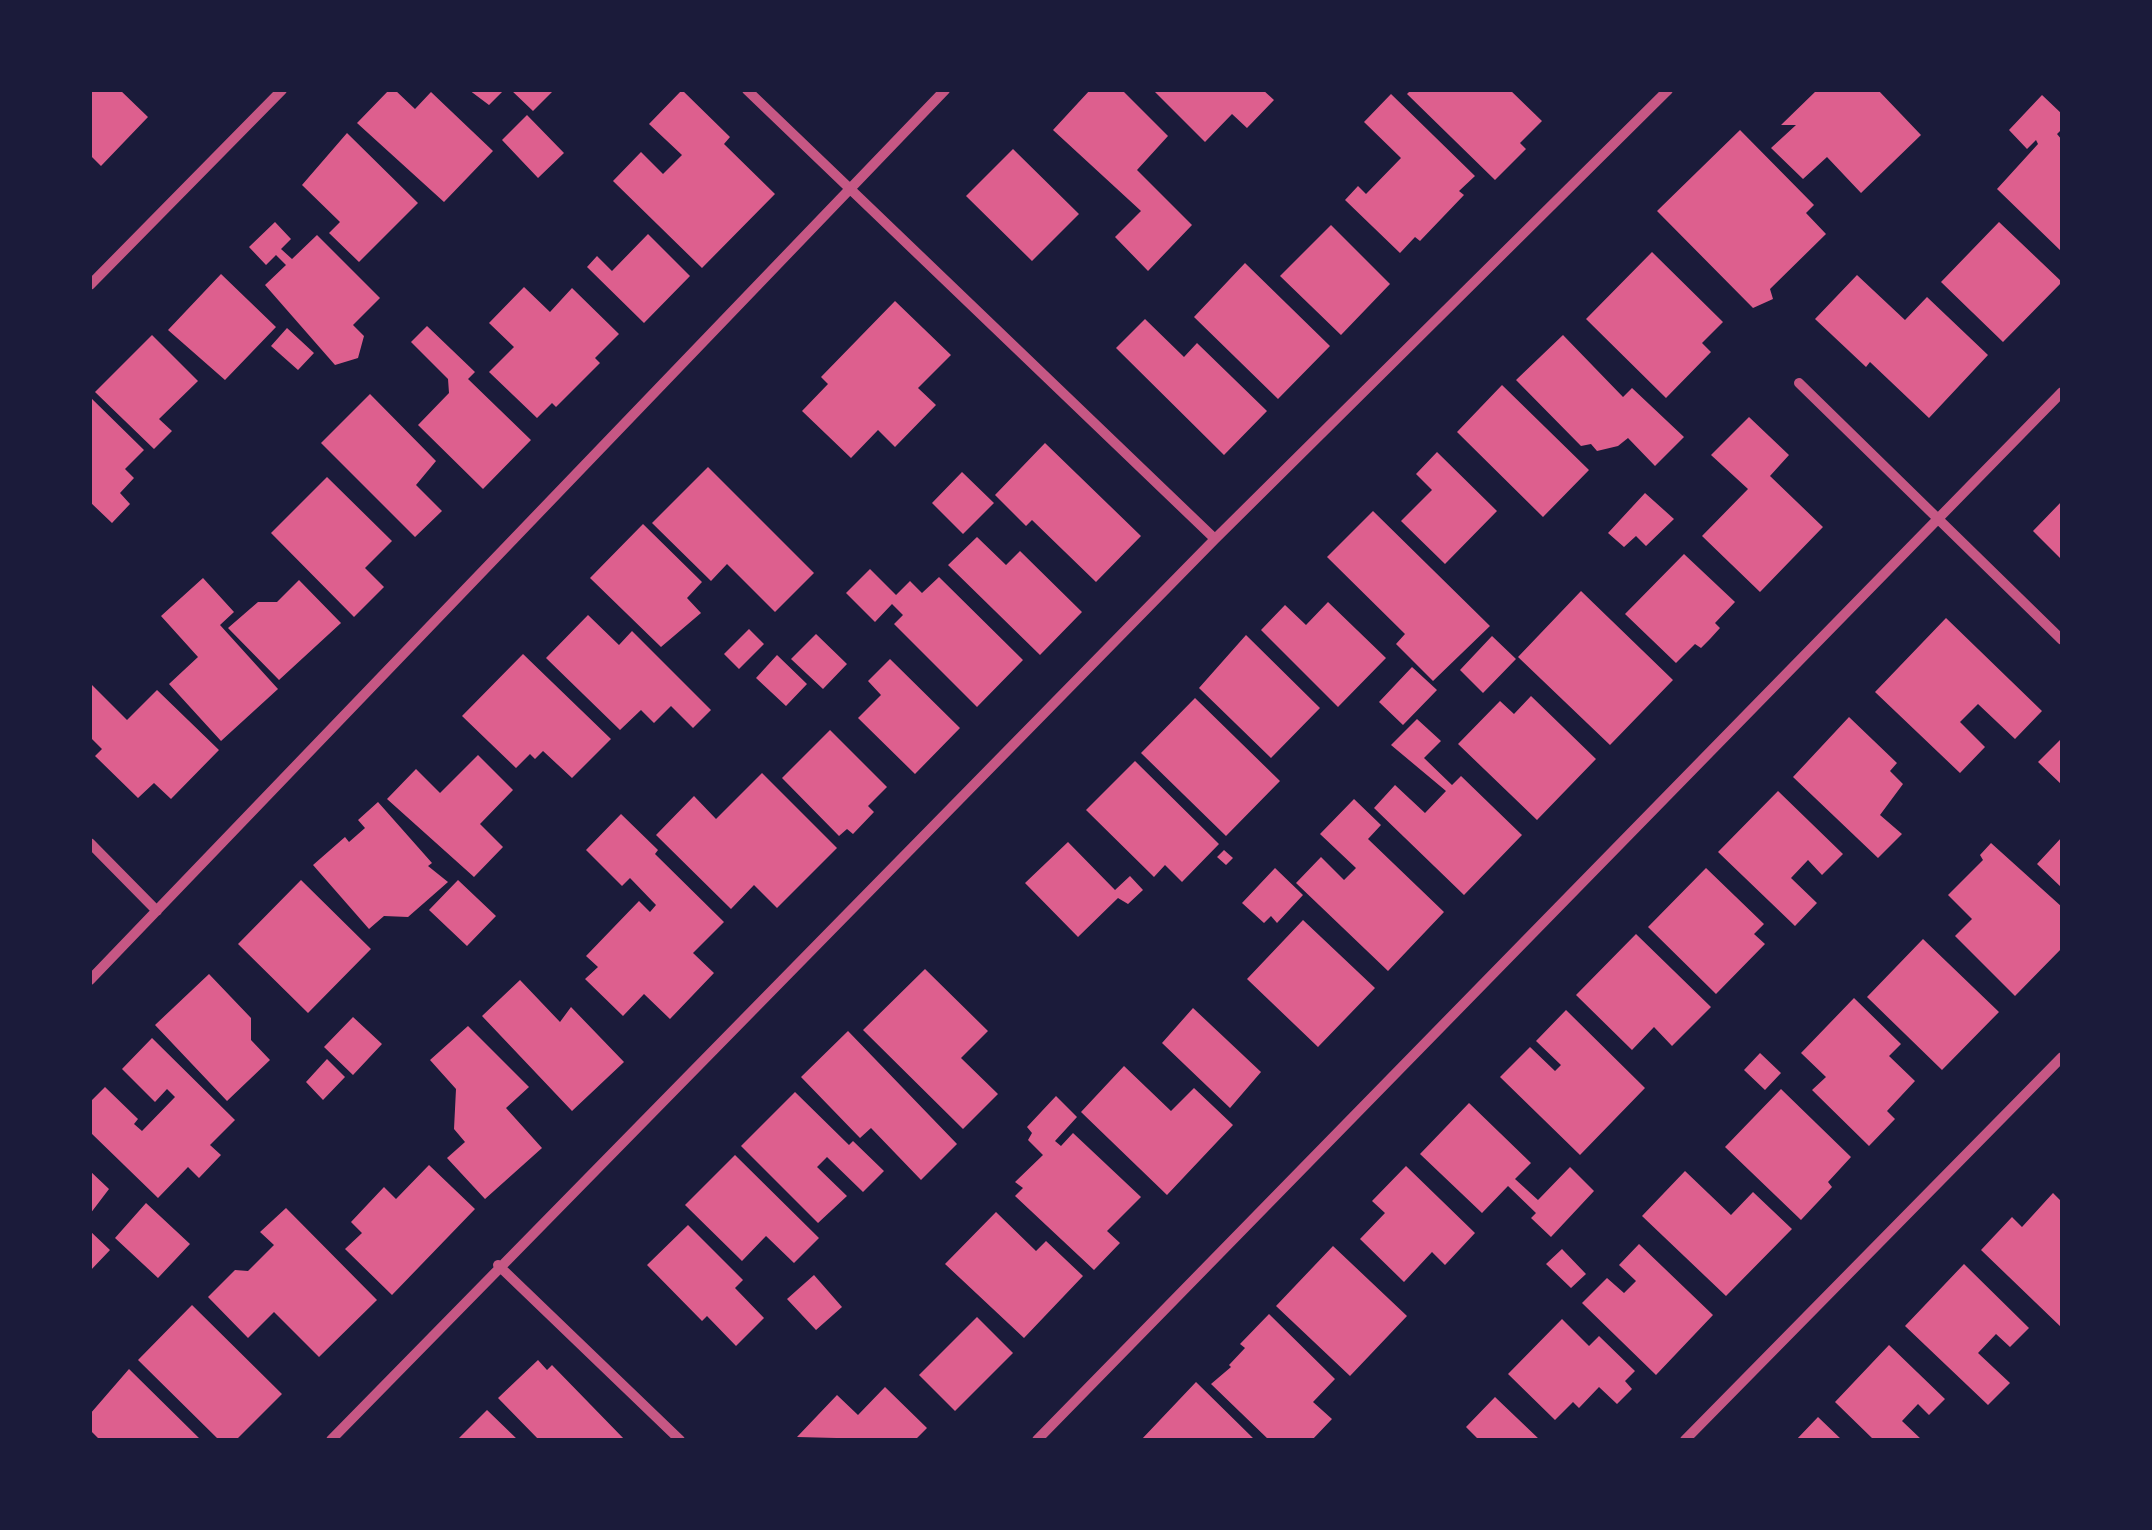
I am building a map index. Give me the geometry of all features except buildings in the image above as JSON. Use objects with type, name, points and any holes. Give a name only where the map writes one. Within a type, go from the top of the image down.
[{"type":"street","points":[[90,286],[282,90]]},
{"type":"street","points":[[747,90],[1215,539]]},
{"type":"street","points":[[90,980],[945,90]]},
{"type":"street","points":[[331,1440],[498,1265],[1215,539],[1668,90]]},
{"type":"street","points":[[1799,384],[2062,640]]},
{"type":"street","points":[[1038,1440],[2062,392]]},
{"type":"street","points":[[90,843],[157,911]]},
{"type":"street","points":[[1685,1440],[2062,1058]]},
{"type":"street","points":[[498,1265],[680,1440]]}]
